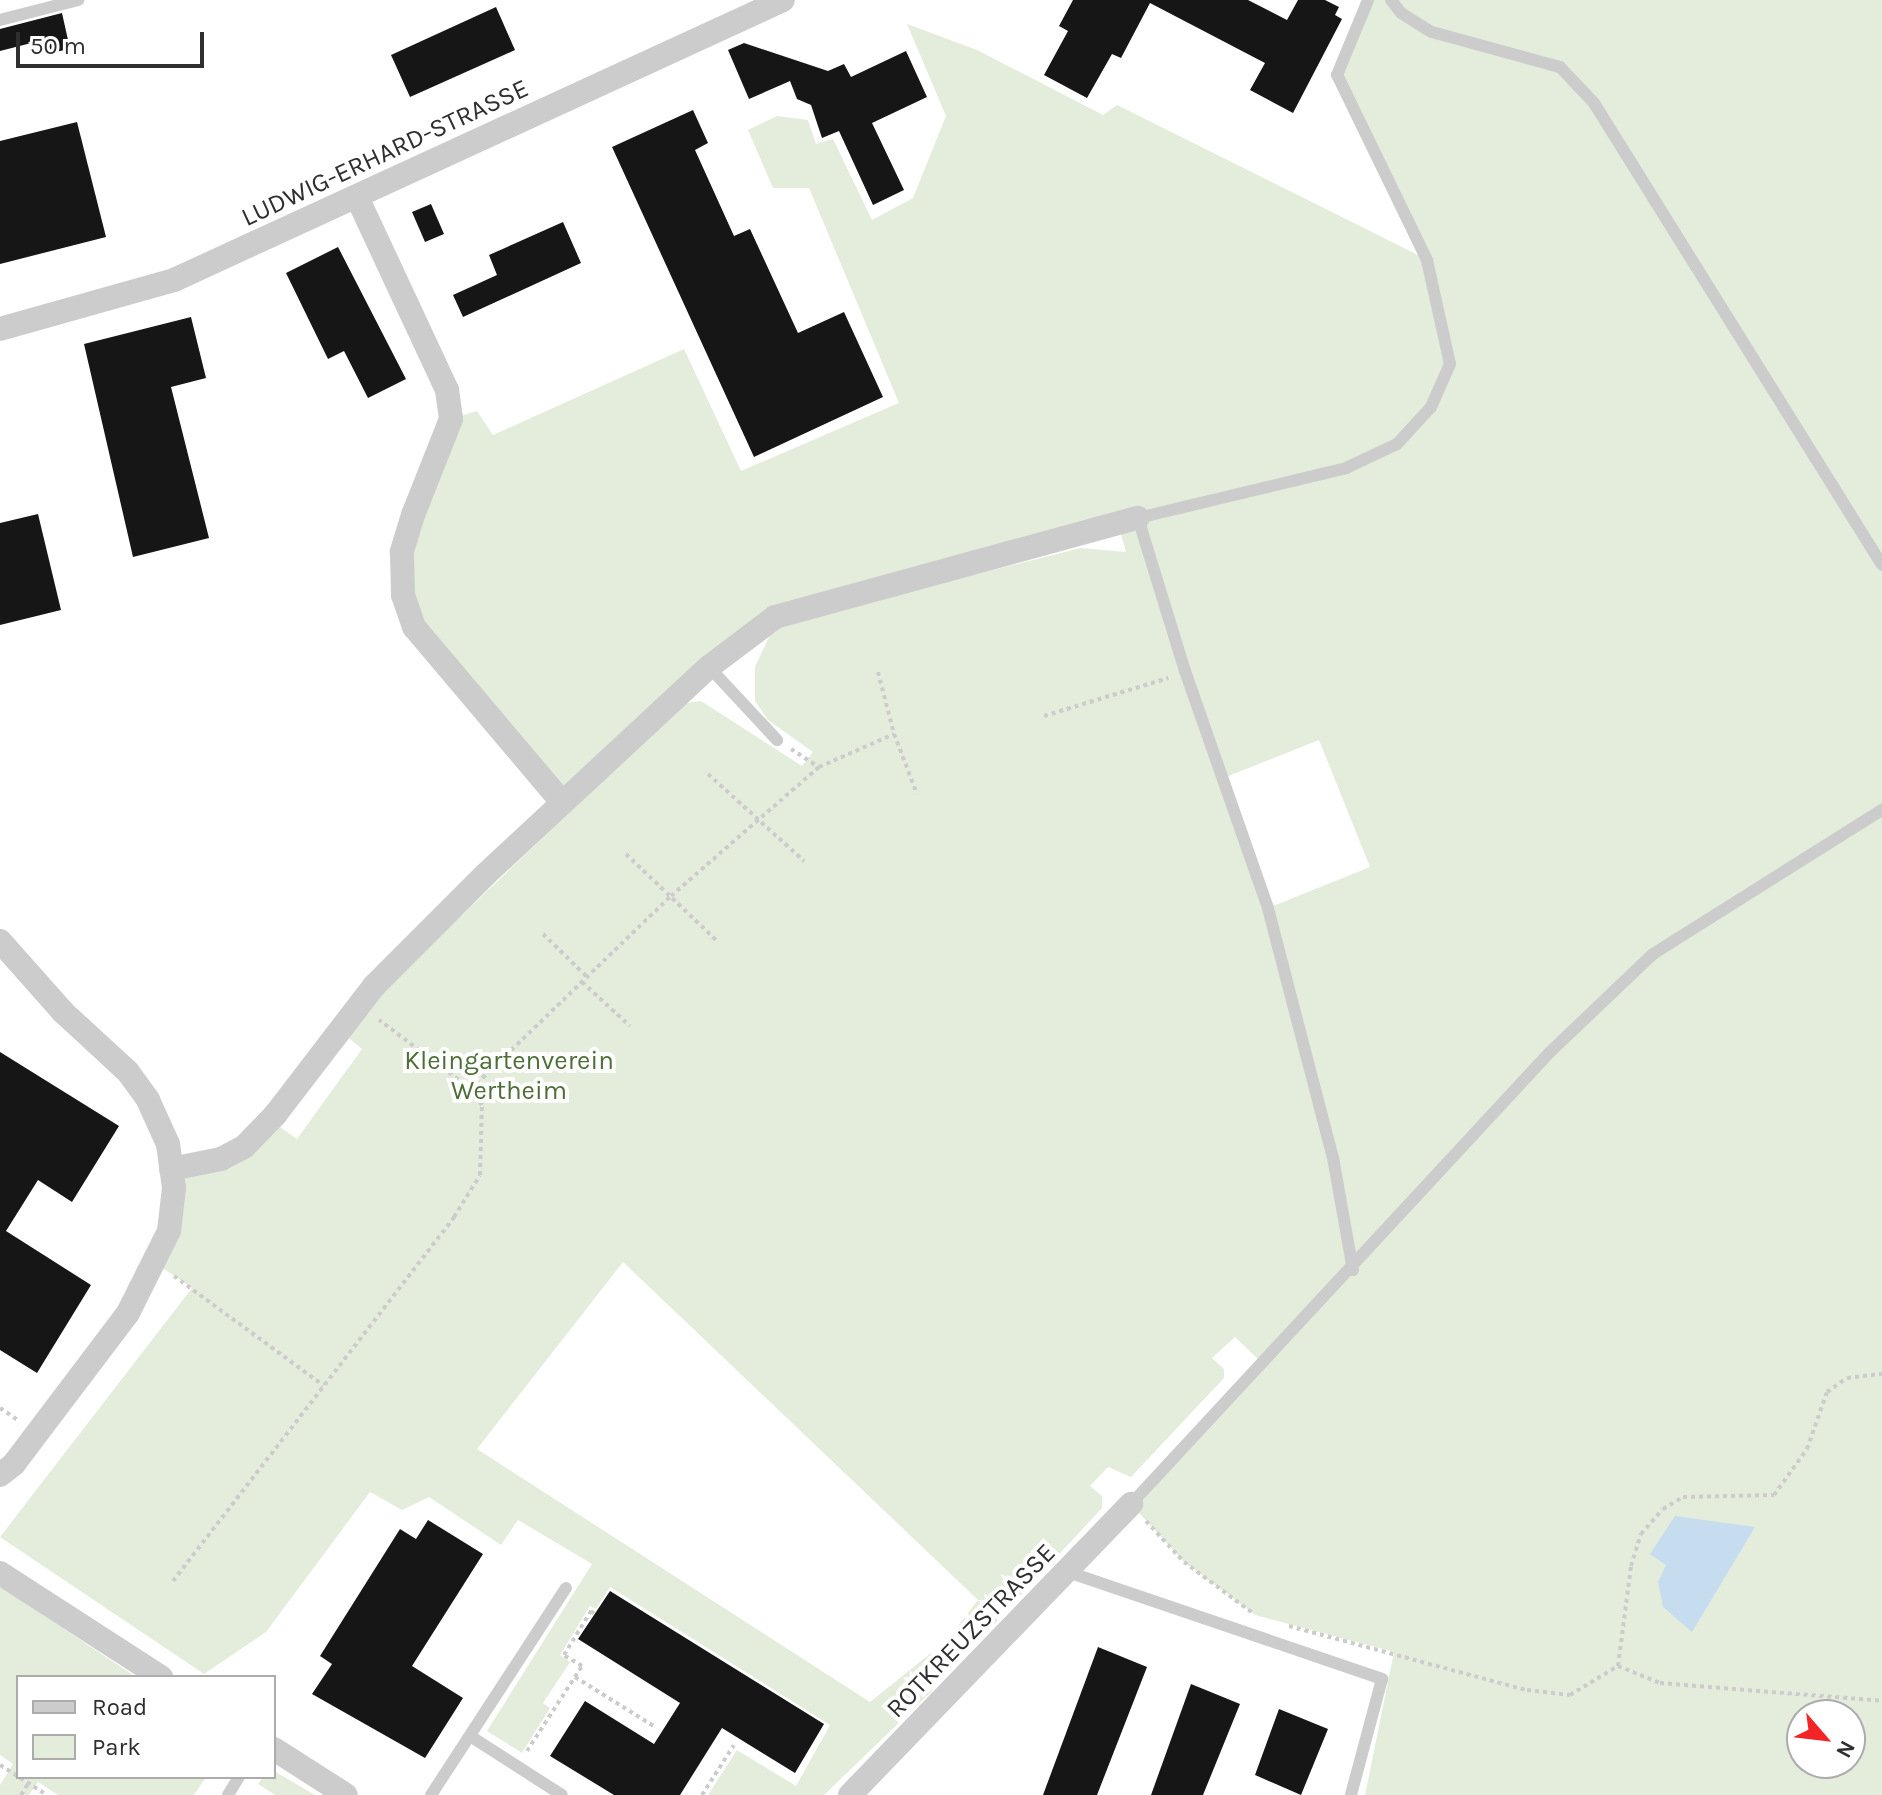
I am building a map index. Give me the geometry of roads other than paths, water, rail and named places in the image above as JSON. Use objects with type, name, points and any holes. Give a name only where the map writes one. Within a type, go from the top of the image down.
[{"type":"street","name":"LUDWIG-ERHARD-STRASSE","points":[[0,329],[174,280],[783,0]]},
{"type":"street","points":[[357,197],[447,390],[451,419],[402,552],[407,606],[414,627],[562,802]]},
{"type":"street","points":[[171,1169],[221,1159],[244,1147],[275,1115],[358,1005],[562,802],[709,667],[775,617],[1138,518]]},
{"type":"street","points":[[0,941],[63,1012],[128,1072],[163,1133],[171,1169],[169,1231],[128,1313],[14,1464],[0,1475]]},
{"type":"street","name":"ROTKREUZSTRASSE","points":[[850,1795],[1131,1504]]},
{"type":"street","points":[[0,1573],[158,1675]]},
{"type":"street","points":[[276,1750],[346,1795]]},
{"type":"lane","points":[[0,20],[78,0]]},
{"type":"lane","points":[[1353,1270],[1333,1158],[1268,908],[1185,671],[1138,518],[1346,468],[1397,444],[1431,407],[1450,364],[1427,260],[1337,75],[1368,0]]},
{"type":"lane","points":[[1391,0],[1401,13],[1432,32],[1560,67],[1594,103],[1882,565]]},
{"type":"lane","points":[[709,667],[777,740]]},
{"type":"lane","points":[[1131,1504],[1353,1270],[1549,1053],[1653,954],[1882,810]]},
{"type":"lane","points":[[1068,1572],[1382,1679],[1351,1795]]},
{"type":"lane","points":[[431,1795],[566,1588]]},
{"type":"lane","points":[[470,1736],[562,1795]]},
{"type":"water","points":[[1675,1516],[1755,1527],[1692,1632],[1663,1607],[1658,1582],[1666,1565],[1650,1554]]},
{"type":"park label","name":"Kleingartenverein Wertheim","points":[[509,1076]]}]
